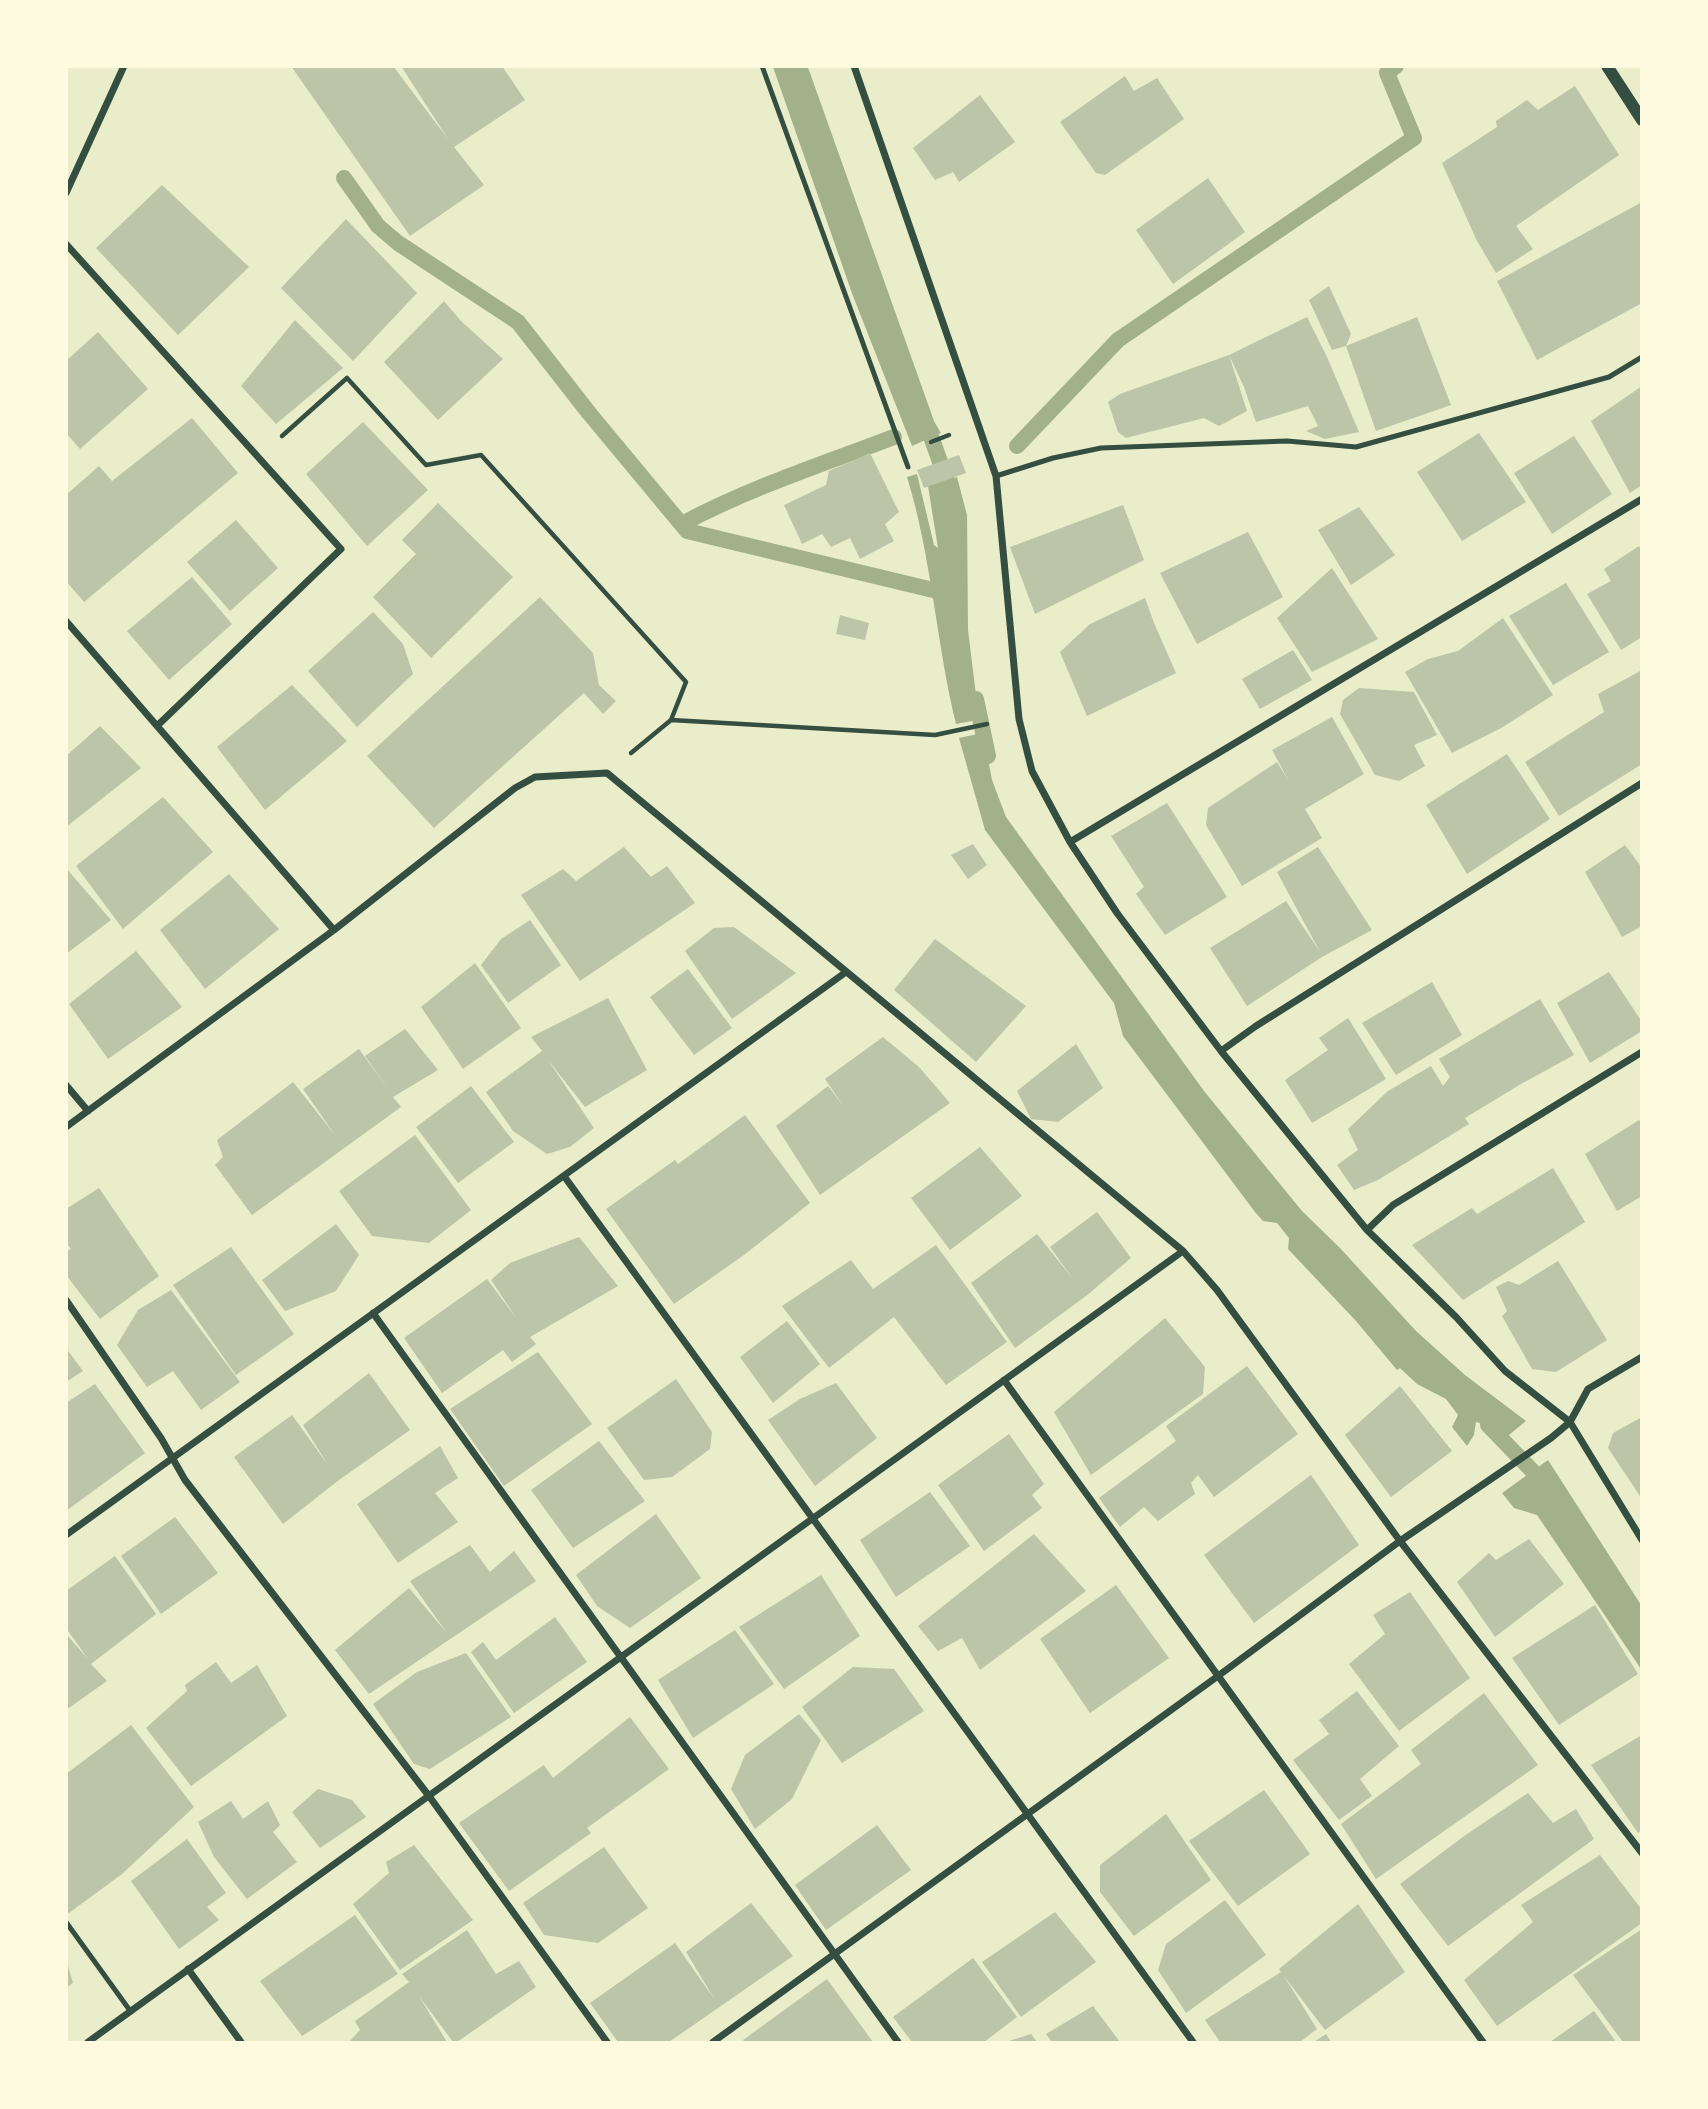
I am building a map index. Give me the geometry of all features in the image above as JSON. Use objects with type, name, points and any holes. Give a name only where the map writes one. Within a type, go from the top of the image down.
[{"type":"street","points":[[66,193],[124,66]]},
{"type":"street","points":[[854,66],[996,476],[1019,719],[1032,771],[1070,842],[1116,914],[1221,1051],[1367,1230],[1456,1317],[1505,1371],[1570,1422],[1642,1540]]},
{"type":"street","points":[[1607,66],[1642,120]]},
{"type":"street","points":[[66,244],[341,549],[159,725]]},
{"type":"street","points":[[1070,842],[1642,499]]},
{"type":"street","points":[[66,621],[159,725],[334,930]]},
{"type":"street","points":[[66,1127],[334,930],[515,788],[535,778],[607,773],[1182,1251],[1217,1290],[1400,1541],[1642,1853]]},
{"type":"street","points":[[1221,1051],[1256,1026],[1642,783]]},
{"type":"street","points":[[66,1535],[846,972]]},
{"type":"street","points":[[1367,1230],[1393,1205],[1642,1052]]},
{"type":"street","points":[[66,1085],[88,1111]]},
{"type":"street","points":[[564,1176],[1193,2042]]},
{"type":"street","points":[[88,2042],[1182,1251]]},
{"type":"street","points":[[66,1300],[173,1457],[185,1480],[429,1796],[607,2042]]},
{"type":"street","points":[[373,1313],[898,2042]]},
{"type":"street","points":[[713,2042],[1400,1541],[1551,1438],[1570,1422],[1588,1389],[1642,1357]]},
{"type":"street","points":[[1004,1380],[1483,2042]]},
{"type":"street","points":[[188,1969],[241,2042]]},
{"type":"lane","points":[[762,66],[908,467]]},
{"type":"lane","points":[[996,476],[1053,458],[1101,448],[1287,441],[1356,447],[1609,377],[1642,357]]},
{"type":"lane","points":[[66,1922],[131,2012]]},
{"type":"path","points":[[258,457],[347,378],[426,465],[481,455],[686,682],[671,720],[607,773]]},
{"type":"path","points":[[671,720],[935,735],[992,723]]},
{"type":"shaded area","points":[[773,67],[796,67],[911,383],[941,433],[912,446],[853,296]]},
{"type":"shaded area","points":[[917,474],[934,545],[938,548],[928,486],[957,477],[967,515],[968,630],[976,695],[983,719],[956,724],[922,538],[907,477]]},
{"type":"shaded area","points":[[983,733],[992,780],[1006,817],[1204,1091],[1302,1211],[1416,1331],[1465,1375],[1526,1421],[1498,1444],[1483,1424],[1476,1422],[1474,1435],[1467,1446],[1452,1427],[1458,1415],[1446,1399],[1417,1384],[1400,1368],[1397,1370],[1356,1321],[1288,1249],[1289,1238],[1277,1223],[1263,1221],[1255,1212],[1123,1036],[1114,1003],[985,830],[959,738]]},
{"type":"shaded area","points":[[1548,1460],[1641,1605],[1641,1669],[1537,1515],[1514,1508],[1502,1493]]},
{"type":"pier","points":[[1548,1456],[1553,1461],[1547,1460],[1499,1495],[1500,1490]]},
{"type":"building","points":[[291,66],[393,66],[448,139],[401,66],[502,66],[525,100],[454,147],[484,185],[410,236]]},
{"type":"building","points":[[1125,76],[1134,91],[1157,78],[1184,119],[1105,175],[1096,173],[1060,122]]},
{"type":"building","points":[[1575,86],[1619,155],[1516,226],[1533,249],[1496,273],[1477,241],[1442,163],[1497,127],[1496,121],[1527,100],[1538,110]]},
{"type":"building","points":[[980,95],[1015,142],[959,182],[953,172],[935,180],[913,148]]},
{"type":"building","points":[[1208,178],[1245,232],[1173,284],[1136,230]]},
{"type":"building","points":[[162,185],[249,267],[178,335],[96,248]]},
{"type":"building","points":[[1642,202],[1642,303],[1537,360],[1497,281]]},
{"type":"building","points":[[346,219],[417,293],[353,361],[281,288]]},
{"type":"building","points":[[1329,286],[1351,334],[1346,346],[1332,350],[1309,300]]},
{"type":"building","points":[[444,301],[461,321],[503,359],[438,420],[384,362]]},
{"type":"building","points":[[1307,317],[1359,432],[1325,439],[1306,431],[1318,426],[1308,406],[1256,422],[1229,355]]},
{"type":"building","points":[[1417,317],[1451,405],[1376,431],[1346,346]]},
{"type":"building","points":[[295,320],[343,368],[276,424],[241,386]]},
{"type":"building","points":[[98,332],[148,389],[80,449],[66,433],[66,361]]},
{"type":"building","points":[[1229,355],[1247,411],[1219,426],[1204,418],[1126,438],[1118,432],[1108,402],[1120,394]]},
{"type":"building","points":[[1642,386],[1642,485],[1630,493],[1591,421]]},
{"type":"building","points":[[192,418],[238,473],[84,602],[66,581],[66,495],[99,466],[112,481]]},
{"type":"building","points":[[363,422],[428,490],[367,546],[306,474]]},
{"type":"building","points":[[1479,433],[1526,502],[1462,541],[1417,472]]},
{"type":"building","points":[[1574,436],[1612,494],[1552,534],[1514,473]]},
{"type":"building","points":[[870,453],[899,512],[885,524],[894,541],[860,559],[850,538],[831,547],[822,534],[802,544],[784,505],[826,485],[829,471]]},
{"type":"building","points":[[959,455],[966,473],[924,488],[917,470]]},
{"type":"building","points":[[438,503],[513,577],[431,658],[373,597],[416,554],[402,540]]},
{"type":"building","points":[[1123,505],[1144,560],[1035,614],[1010,547]]},
{"type":"building","points":[[1359,507],[1395,555],[1351,585],[1318,530]]},
{"type":"building","points":[[236,520],[278,568],[230,611],[187,562]]},
{"type":"building","points":[[1248,532],[1283,597],[1197,644],[1160,573]]},
{"type":"building","points":[[1639,546],[1642,550],[1642,637],[1621,650],[1587,594],[1611,581],[1604,569]]},
{"type":"building","points":[[1332,568],[1378,639],[1312,672],[1277,618]]},
{"type":"building","points":[[192,577],[232,624],[169,680],[127,631]]},
{"type":"building","points":[[1566,583],[1609,652],[1553,685],[1509,616]]},
{"type":"building","points":[[540,597],[593,653],[599,685],[616,701],[603,714],[584,693],[434,828],[367,756]]},
{"type":"building","points":[[1145,598],[1176,673],[1087,716],[1060,652],[1090,624]]},
{"type":"building","points":[[373,612],[403,644],[413,674],[357,727],[308,671]]},
{"type":"building","points":[[840,615],[869,623],[865,640],[836,634]]},
{"type":"building","points":[[1503,618],[1553,695],[1503,727],[1452,753],[1405,672],[1428,659],[1458,651]]},
{"type":"building","points":[[1293,650],[1312,680],[1260,709],[1242,679]]},
{"type":"building","points":[[1642,670],[1642,764],[1559,816],[1525,762],[1604,712],[1598,694]]},
{"type":"building","points":[[292,685],[347,741],[265,810],[217,747]]},
{"type":"building","points":[[1359,688],[1414,692],[1437,735],[1414,745],[1425,766],[1399,781],[1375,775],[1340,714],[1343,700]]},
{"type":"building","points":[[1332,717],[1364,774],[1305,809],[1322,838],[1242,886],[1206,825],[1208,808],[1277,762],[1289,781],[1272,750]]},
{"type":"building","points":[[100,726],[141,768],[66,827],[66,756]]},
{"type":"building","points":[[1507,754],[1550,819],[1467,874],[1426,805]]},
{"type":"building","points":[[163,797],[213,852],[123,929],[76,866]]},
{"type":"building","points":[[1167,803],[1227,897],[1165,935],[1136,894],[1144,887],[1111,836]]},
{"type":"building","points":[[973,844],[987,865],[968,879],[951,855]]},
{"type":"building","points":[[1625,845],[1642,868],[1642,926],[1622,937],[1585,872]]},
{"type":"building","points":[[624,847],[651,877],[667,866],[695,903],[580,981],[521,895],[563,869],[576,881]]},
{"type":"building","points":[[1318,847],[1372,930],[1322,957],[1247,1006],[1210,948],[1286,901],[1320,952],[1277,872]]},
{"type":"building","points":[[66,868],[111,920],[66,954]]},
{"type":"building","points":[[229,874],[279,929],[205,989],[160,930]]},
{"type":"building","points":[[530,920],[561,965],[508,1003],[481,965],[501,939]]},
{"type":"building","points":[[734,927],[796,973],[732,1019],[685,951],[714,928]]},
{"type":"building","points":[[935,939],[1026,1006],[976,1062],[894,990]]},
{"type":"building","points":[[136,951],[182,1007],[108,1059],[69,1004]]},
{"type":"building","points":[[475,963],[521,1028],[463,1069],[421,1007]]},
{"type":"building","points":[[688,969],[732,1028],[694,1055],[650,997]]},
{"type":"building","points":[[1609,972],[1642,1022],[1642,1031],[1590,1063],[1557,1003]]},
{"type":"building","points":[[1432,982],[1462,1035],[1396,1075],[1362,1023]]},
{"type":"building","points":[[608,998],[647,1070],[585,1107],[548,1060],[594,1128],[570,1147],[547,1154],[513,1131],[486,1092],[542,1051],[531,1037]]},
{"type":"building","points":[[1540,999],[1574,1055],[1465,1118],[1469,1124],[1378,1180],[1354,1190],[1337,1165],[1358,1150],[1348,1129],[1388,1091],[1431,1066],[1443,1086],[1450,1077],[1439,1059]]},
{"type":"building","points":[[1348,1018],[1386,1079],[1312,1123],[1285,1080],[1328,1050],[1319,1038]]},
{"type":"building","points":[[405,1029],[438,1070],[393,1097],[401,1107],[252,1215],[215,1165],[223,1157],[217,1140],[293,1082],[335,1135],[303,1089],[359,1049],[390,1092],[365,1056]]},
{"type":"building","points":[[883,1037],[919,1067],[950,1103],[820,1195],[776,1126],[828,1086],[844,1107],[825,1079]]},
{"type":"building","points":[[1076,1044],[1103,1088],[1058,1122],[1031,1119],[1017,1091]]},
{"type":"building","points":[[471,1086],[514,1142],[458,1183],[416,1127]]},
{"type":"building","points":[[745,1115],[810,1203],[744,1255],[674,1304],[606,1209],[675,1160],[678,1164]]},
{"type":"building","points":[[1639,1120],[1642,1124],[1642,1196],[1617,1211],[1585,1154]]},
{"type":"building","points":[[415,1135],[471,1210],[429,1243],[372,1236],[339,1191]]},
{"type":"building","points":[[980,1147],[1022,1196],[950,1250],[911,1198]]},
{"type":"building","points":[[1553,1168],[1585,1222],[1463,1300],[1412,1245],[1472,1208],[1477,1214]]},
{"type":"building","points":[[99,1188],[159,1276],[100,1319],[66,1275],[66,1252],[71,1249],[66,1243],[66,1209]]},
{"type":"building","points":[[1097,1212],[1131,1258],[1086,1296],[1015,1348],[971,1283],[1037,1234],[1073,1279],[1050,1247]]},
{"type":"building","points":[[336,1224],[359,1255],[336,1291],[285,1311],[262,1280]]},
{"type":"building","points":[[579,1237],[618,1286],[530,1337],[536,1344],[512,1362],[503,1350],[442,1393],[404,1338],[487,1279],[517,1319],[491,1280],[510,1263]]},
{"type":"building","points":[[936,1245],[1007,1342],[946,1385],[894,1317],[829,1368],[782,1306],[851,1260],[873,1289]]},
{"type":"building","points":[[231,1247],[294,1334],[236,1375],[173,1285]]},
{"type":"building","points":[[1558,1261],[1607,1340],[1556,1372],[1532,1369],[1502,1316],[1507,1311],[1496,1287],[1508,1281],[1519,1285]]},
{"type":"building","points":[[171,1290],[240,1382],[201,1410],[173,1371],[147,1387],[117,1345],[138,1310]]},
{"type":"building","points":[[1165,1318],[1205,1367],[1203,1394],[1091,1475],[1054,1412]]},
{"type":"building","points":[[787,1321],[820,1364],[773,1403],[740,1357]]},
{"type":"building","points":[[66,1348],[83,1371],[66,1382]]},
{"type":"building","points":[[538,1352],[592,1424],[504,1486],[450,1409]]},
{"type":"building","points":[[1247,1366],[1298,1434],[1214,1497],[1198,1475],[1191,1483],[1195,1494],[1158,1521],[1144,1507],[1120,1527],[1099,1498],[1176,1441],[1166,1426]]},
{"type":"building","points":[[369,1373],[410,1430],[283,1524],[234,1457],[292,1415],[328,1465],[303,1425]]},
{"type":"building","points":[[676,1379],[712,1432],[710,1449],[672,1477],[644,1480],[607,1428]]},
{"type":"building","points":[[836,1383],[877,1438],[815,1486],[768,1420],[800,1399]]},
{"type":"building","points":[[95,1384],[145,1453],[66,1511],[66,1403]]},
{"type":"building","points":[[1400,1386],[1452,1451],[1391,1497],[1345,1435]]},
{"type":"building","points":[[1642,1417],[1642,1499],[1608,1448],[1613,1433]]},
{"type":"building","points":[[1009,1434],[1044,1484],[1032,1495],[1042,1508],[984,1551],[938,1485]]},
{"type":"building","points":[[599,1441],[645,1501],[573,1548],[531,1490]]},
{"type":"building","points":[[440,1446],[458,1478],[435,1493],[458,1522],[398,1563],[357,1504]]},
{"type":"building","points":[[1311,1475],[1359,1545],[1254,1623],[1204,1555]]},
{"type":"building","points":[[930,1492],[970,1546],[896,1597],[860,1540]]},
{"type":"building","points":[[656,1514],[701,1578],[630,1628],[597,1606],[576,1575]]},
{"type":"building","points":[[175,1517],[218,1573],[161,1614],[121,1556]]},
{"type":"building","points":[[1034,1534],[1086,1591],[980,1670],[962,1638],[938,1651],[918,1626]]},
{"type":"building","points":[[1529,1539],[1564,1584],[1495,1637],[1457,1582],[1489,1553],[1496,1560]]},
{"type":"building","points":[[470,1545],[490,1572],[514,1551],[536,1581],[369,1694],[335,1650],[409,1588],[447,1633],[410,1581]]},
{"type":"building","points":[[115,1556],[156,1614],[91,1664],[107,1681],[66,1710],[66,1634],[88,1659],[66,1628],[66,1591]]},
{"type":"building","points":[[821,1575],[860,1636],[784,1689],[739,1627]]},
{"type":"building","points":[[1116,1585],[1169,1658],[1090,1713],[1040,1639]]},
{"type":"building","points":[[1410,1592],[1470,1678],[1399,1731],[1349,1664],[1385,1634],[1373,1615]]},
{"type":"building","points":[[1595,1605],[1638,1674],[1559,1725],[1512,1658]]},
{"type":"building","points":[[555,1617],[587,1662],[514,1713],[471,1652],[483,1642],[496,1660]]},
{"type":"building","points":[[735,1630],[774,1684],[693,1738],[658,1680]]},
{"type":"building","points":[[466,1653],[511,1717],[430,1769],[414,1764],[373,1704],[417,1672]]},
{"type":"building","points":[[216,1662],[231,1683],[257,1665],[287,1716],[191,1786],[146,1728],[187,1691],[185,1685]]},
{"type":"building","points":[[853,1667],[894,1669],[924,1711],[842,1763],[802,1707]]},
{"type":"building","points":[[1357,1691],[1399,1746],[1360,1779],[1372,1796],[1339,1820],[1293,1760],[1329,1734],[1319,1720]]},
{"type":"building","points":[[1484,1693],[1538,1765],[1376,1879],[1341,1824],[1421,1764],[1411,1750]]},
{"type":"building","points":[[799,1714],[821,1740],[792,1799],[755,1829],[731,1789],[745,1755]]},
{"type":"building","points":[[630,1717],[669,1769],[587,1828],[591,1833],[509,1891],[459,1823],[544,1765],[553,1778]]},
{"type":"building","points":[[131,1725],[194,1807],[122,1874],[69,1913],[66,1909],[66,1774]]},
{"type":"building","points":[[1642,1735],[1642,1830],[1638,1833],[1591,1765]]},
{"type":"building","points":[[318,1789],[352,1800],[366,1817],[320,1848],[292,1812]]},
{"type":"building","points":[[1264,1790],[1310,1854],[1238,1906],[1189,1841]]},
{"type":"building","points":[[1528,1793],[1553,1823],[1576,1809],[1594,1839],[1448,1946],[1400,1884]]},
{"type":"building","points":[[231,1801],[243,1819],[268,1801],[280,1825],[273,1832],[297,1862],[247,1899],[214,1857],[198,1822]]},
{"type":"building","points":[[1166,1814],[1211,1880],[1134,1936],[1100,1892],[1100,1865]]},
{"type":"building","points":[[877,1825],[911,1870],[826,1930],[795,1885]]},
{"type":"building","points":[[187,1839],[226,1893],[207,1907],[219,1920],[179,1949],[131,1881]]},
{"type":"building","points":[[414,1845],[473,1920],[400,1970],[353,1904],[389,1873],[386,1862]]},
{"type":"building","points":[[604,1847],[648,1908],[598,1943],[544,1935],[523,1903]]},
{"type":"building","points":[[1600,1855],[1642,1910],[1642,1923],[1497,2026],[1464,1980],[1533,1922],[1521,1905]]},
{"type":"building","points":[[1225,1900],[1266,1955],[1186,2013],[1158,1970],[1166,1944]]},
{"type":"building","points":[[751,1903],[793,1956],[669,2042],[618,2042],[590,2003],[675,1943],[715,2000],[686,1952]]},
{"type":"building","points":[[1358,1904],[1405,1972],[1325,2030],[1284,1976],[1317,2029],[1300,2042],[1220,2042],[1205,2020],[1281,1972],[1279,1969]]},
{"type":"building","points":[[1055,1912],[1096,1962],[1021,2017],[982,1962]]},
{"type":"building","points":[[355,1915],[398,1974],[302,2036],[260,1981]]},
{"type":"building","points":[[1642,1929],[1642,2042],[1623,2042],[1573,1975]]},
{"type":"building","points":[[467,1930],[496,1974],[519,1961],[536,1987],[457,2042],[453,2042],[419,1996],[447,2042],[350,2041],[360,2030],[355,2021],[409,1982],[402,1974]]},
{"type":"building","points":[[973,1958],[1017,2017],[984,2042],[912,2042],[893,2017]]},
{"type":"building","points":[[66,1959],[73,1983],[66,1988]]},
{"type":"building","points":[[827,1979],[873,2042],[743,2040]]},
{"type":"building","points":[[1093,2006],[1120,2042],[1052,2042],[1046,2034]]},
{"type":"building","points":[[1594,2011],[1616,2042],[1550,2042]]},
{"type":"building","points":[[1031,2034],[1037,2042],[1006,2042]]},
{"type":"building","points":[[1326,2034],[1331,2042],[1314,2042]]},
{"type":"waterway","points":[[799,66],[954,501]]},
{"type":"waterway","points":[[1017,446],[1118,340],[1414,138],[1387,73],[1396,66]]},
{"type":"waterway","points":[[344,178],[378,226],[398,243],[518,322],[687,531],[954,595]]},
{"type":"waterway","points":[[682,524],[760,488],[894,437]]},
{"type":"waterway","points":[[976,699],[988,756]]},
{"type":"waterway","points":[[1488,1425],[1548,1487]]}]
